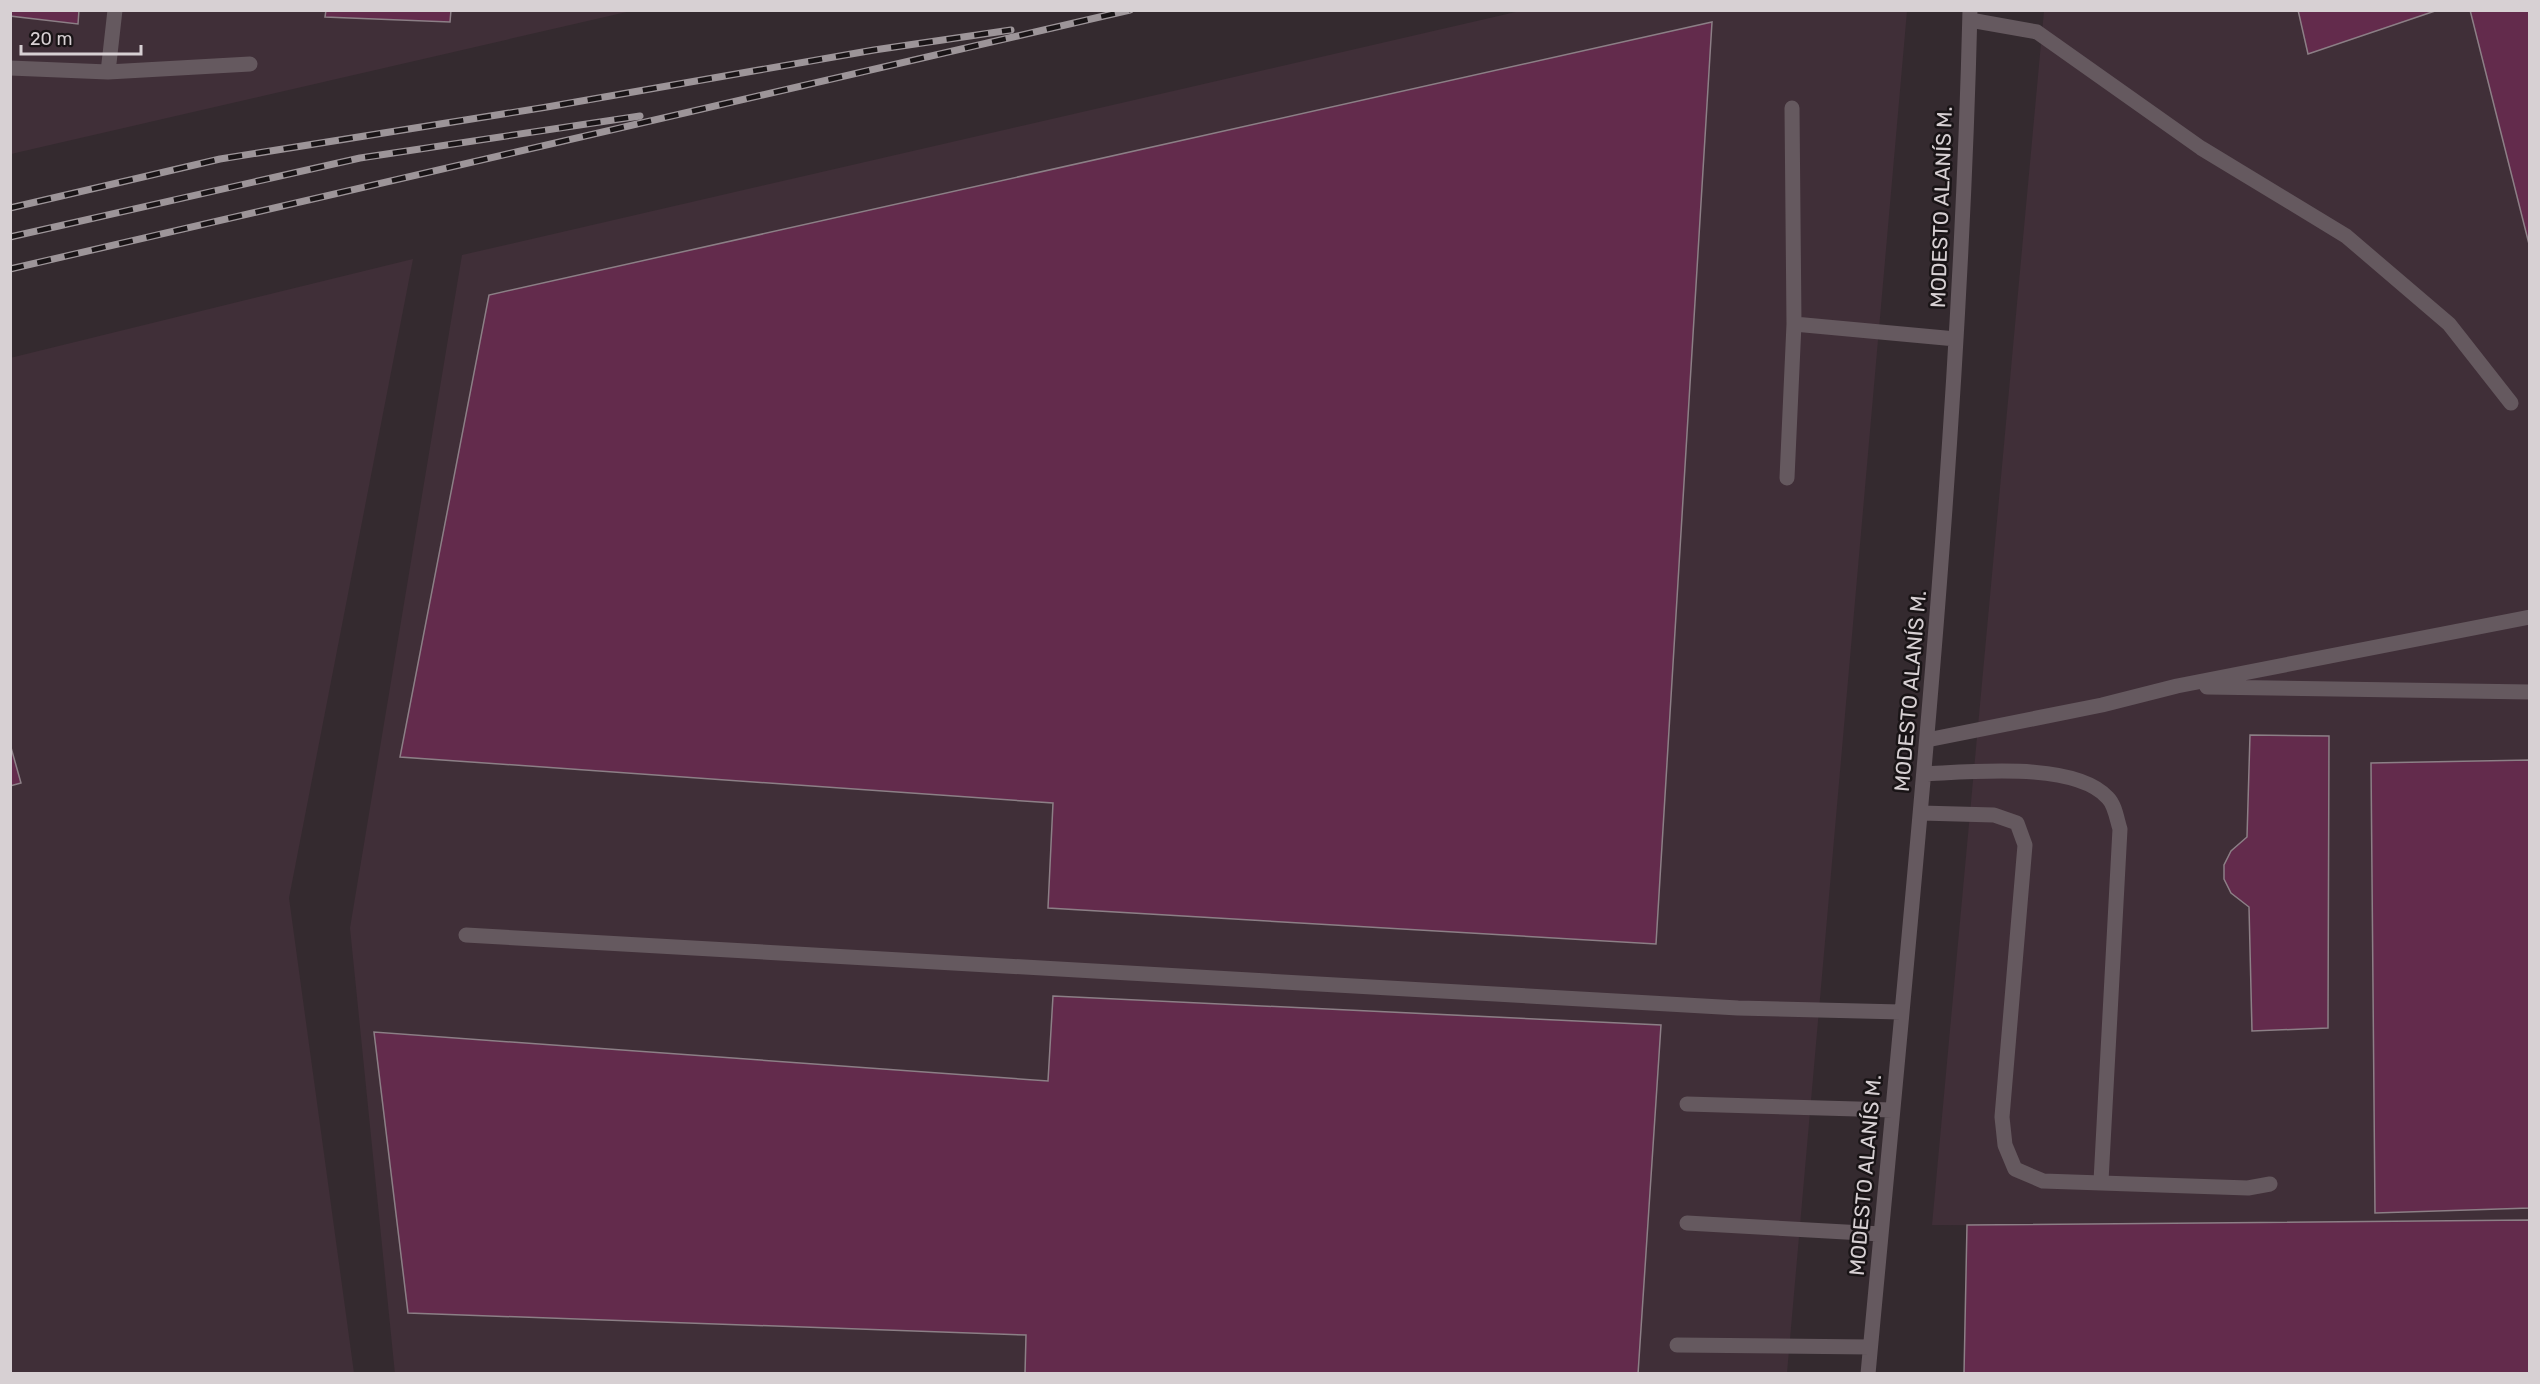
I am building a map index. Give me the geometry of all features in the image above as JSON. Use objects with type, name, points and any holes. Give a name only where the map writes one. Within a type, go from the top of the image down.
[{"type":"street","points":[[108,72],[115,10]]},
{"type":"street","points":[[1970,15],[2037,32],[2201,148],[2346,236],[2449,324],[2511,402]]},
{"type":"street","name":"MODESTO ALANÍS M.","points":[[1868,1374],[1921,813],[1947,504],[1970,15]]},
{"type":"street","points":[[10,68],[108,72],[250,64]]},
{"type":"street","points":[[1787,478],[1794,324],[1792,108]]},
{"type":"street","points":[[1794,324],[1956,339]]},
{"type":"street","points":[[1927,740],[2102,705],[2176,686],[2529,617]]},
{"type":"street","points":[[2176,686],[2529,692]]},
{"type":"street","points":[[1924,774],[2023,771],[2093,785],[2110,800],[2120,829],[2101,1181]]},
{"type":"street","points":[[1921,813],[1994,815],[2017,823],[2025,844],[2002,1117],[2005,1146],[2016,1169],[2043,1181],[2101,1181],[2248,1188],[2270,1184]]},
{"type":"street","points":[[466,935],[1726,1008],[1902,1012]]},
{"type":"street","points":[[1687,1104],[1892,1110]]},
{"type":"street","points":[[1687,1223],[1881,1234]]},
{"type":"street","points":[[1677,1345],[1870,1347]]},
{"type":"shaded area","points":[[11,10],[631,11],[11,154]]},
{"type":"shaded area","points":[[1520,11],[1907,11],[1787,1373],[395,1374],[350,928],[462,255]]},
{"type":"shaded area","points":[[2044,11],[2529,11],[2529,1228],[1932,1225]]},
{"type":"shaded area","points":[[413,259],[289,898],[354,1373],[11,1373],[10,358]]},
{"type":"building","points":[[10,10],[79,10],[78,24],[10,16]]},
{"type":"building","points":[[326,10],[451,10],[450,22],[325,17]]},
{"type":"building","points":[[2298,10],[2438,10],[2308,54]]},
{"type":"building","points":[[2470,10],[2530,10],[2530,248]]},
{"type":"building","points":[[1712,22],[1656,944],[1048,908],[1053,803],[400,757],[489,295]]},
{"type":"building","points":[[2250,735],[2329,736],[2328,1028],[2252,1031],[2249,907],[2231,893],[2224,879],[2224,865],[2231,851],[2247,837]]},
{"type":"building","points":[[10,744],[21,783],[10,786]]},
{"type":"building","points":[[2530,760],[2530,1208],[2375,1213],[2371,763]]},
{"type":"building","points":[[1053,996],[1661,1025],[1638,1374],[1025,1374],[1026,1335],[408,1313],[374,1032],[1048,1081]]},
{"type":"building","points":[[2530,1220],[2530,1374],[1964,1374],[1967,1225]]},
{"type":"railway","points":[[10,269],[1130,10]]},
{"type":"railway","points":[[10,208],[220,159],[547,107],[874,50],[1011,30]]},
{"type":"railway","points":[[10,237],[360,158],[640,116]]}]
